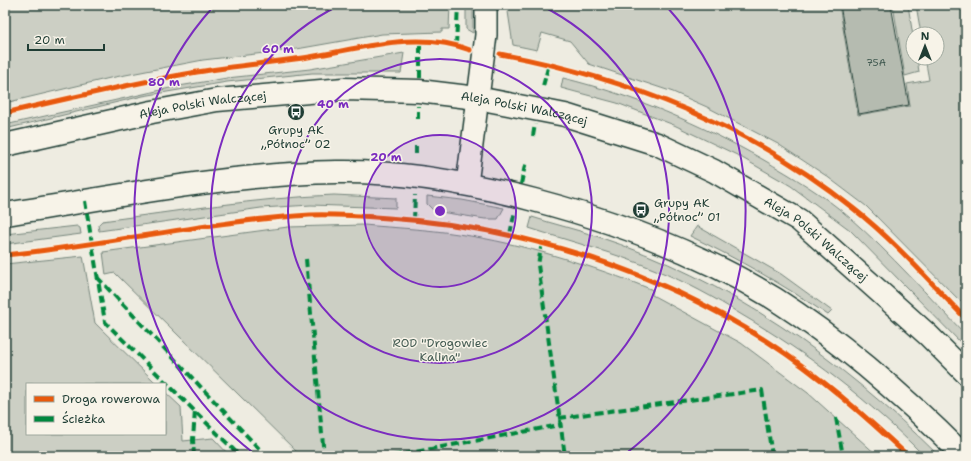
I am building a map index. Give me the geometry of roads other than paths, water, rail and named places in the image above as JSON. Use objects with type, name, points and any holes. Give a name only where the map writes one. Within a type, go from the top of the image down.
[{"type":"main road","name":"Aleja Polski Walczącej","points":[[5,145],[203,103],[283,93],[344,89],[394,90],[477,98],[538,108],[605,126],[657,144],[714,171],[799,220],[928,335],[966,373]]},
{"type":"main road","points":[[5,214],[186,186],[286,174],[340,172],[388,174],[467,184],[573,210],[650,237],[713,265],[774,299],[832,338],[886,382],[964,456]]},
{"type":"street","points":[[467,184],[486,35],[486,5]]},
{"type":"place","name":"Grupy AK „Północ” 02","points":[[296,112]]},
{"type":"place","name":"Grupy AK „Północ” 01","points":[[641,210]]},
{"type":"park label","name":"ROD \"Drogowiec Kalina\"","points":[[440,350]]}]
